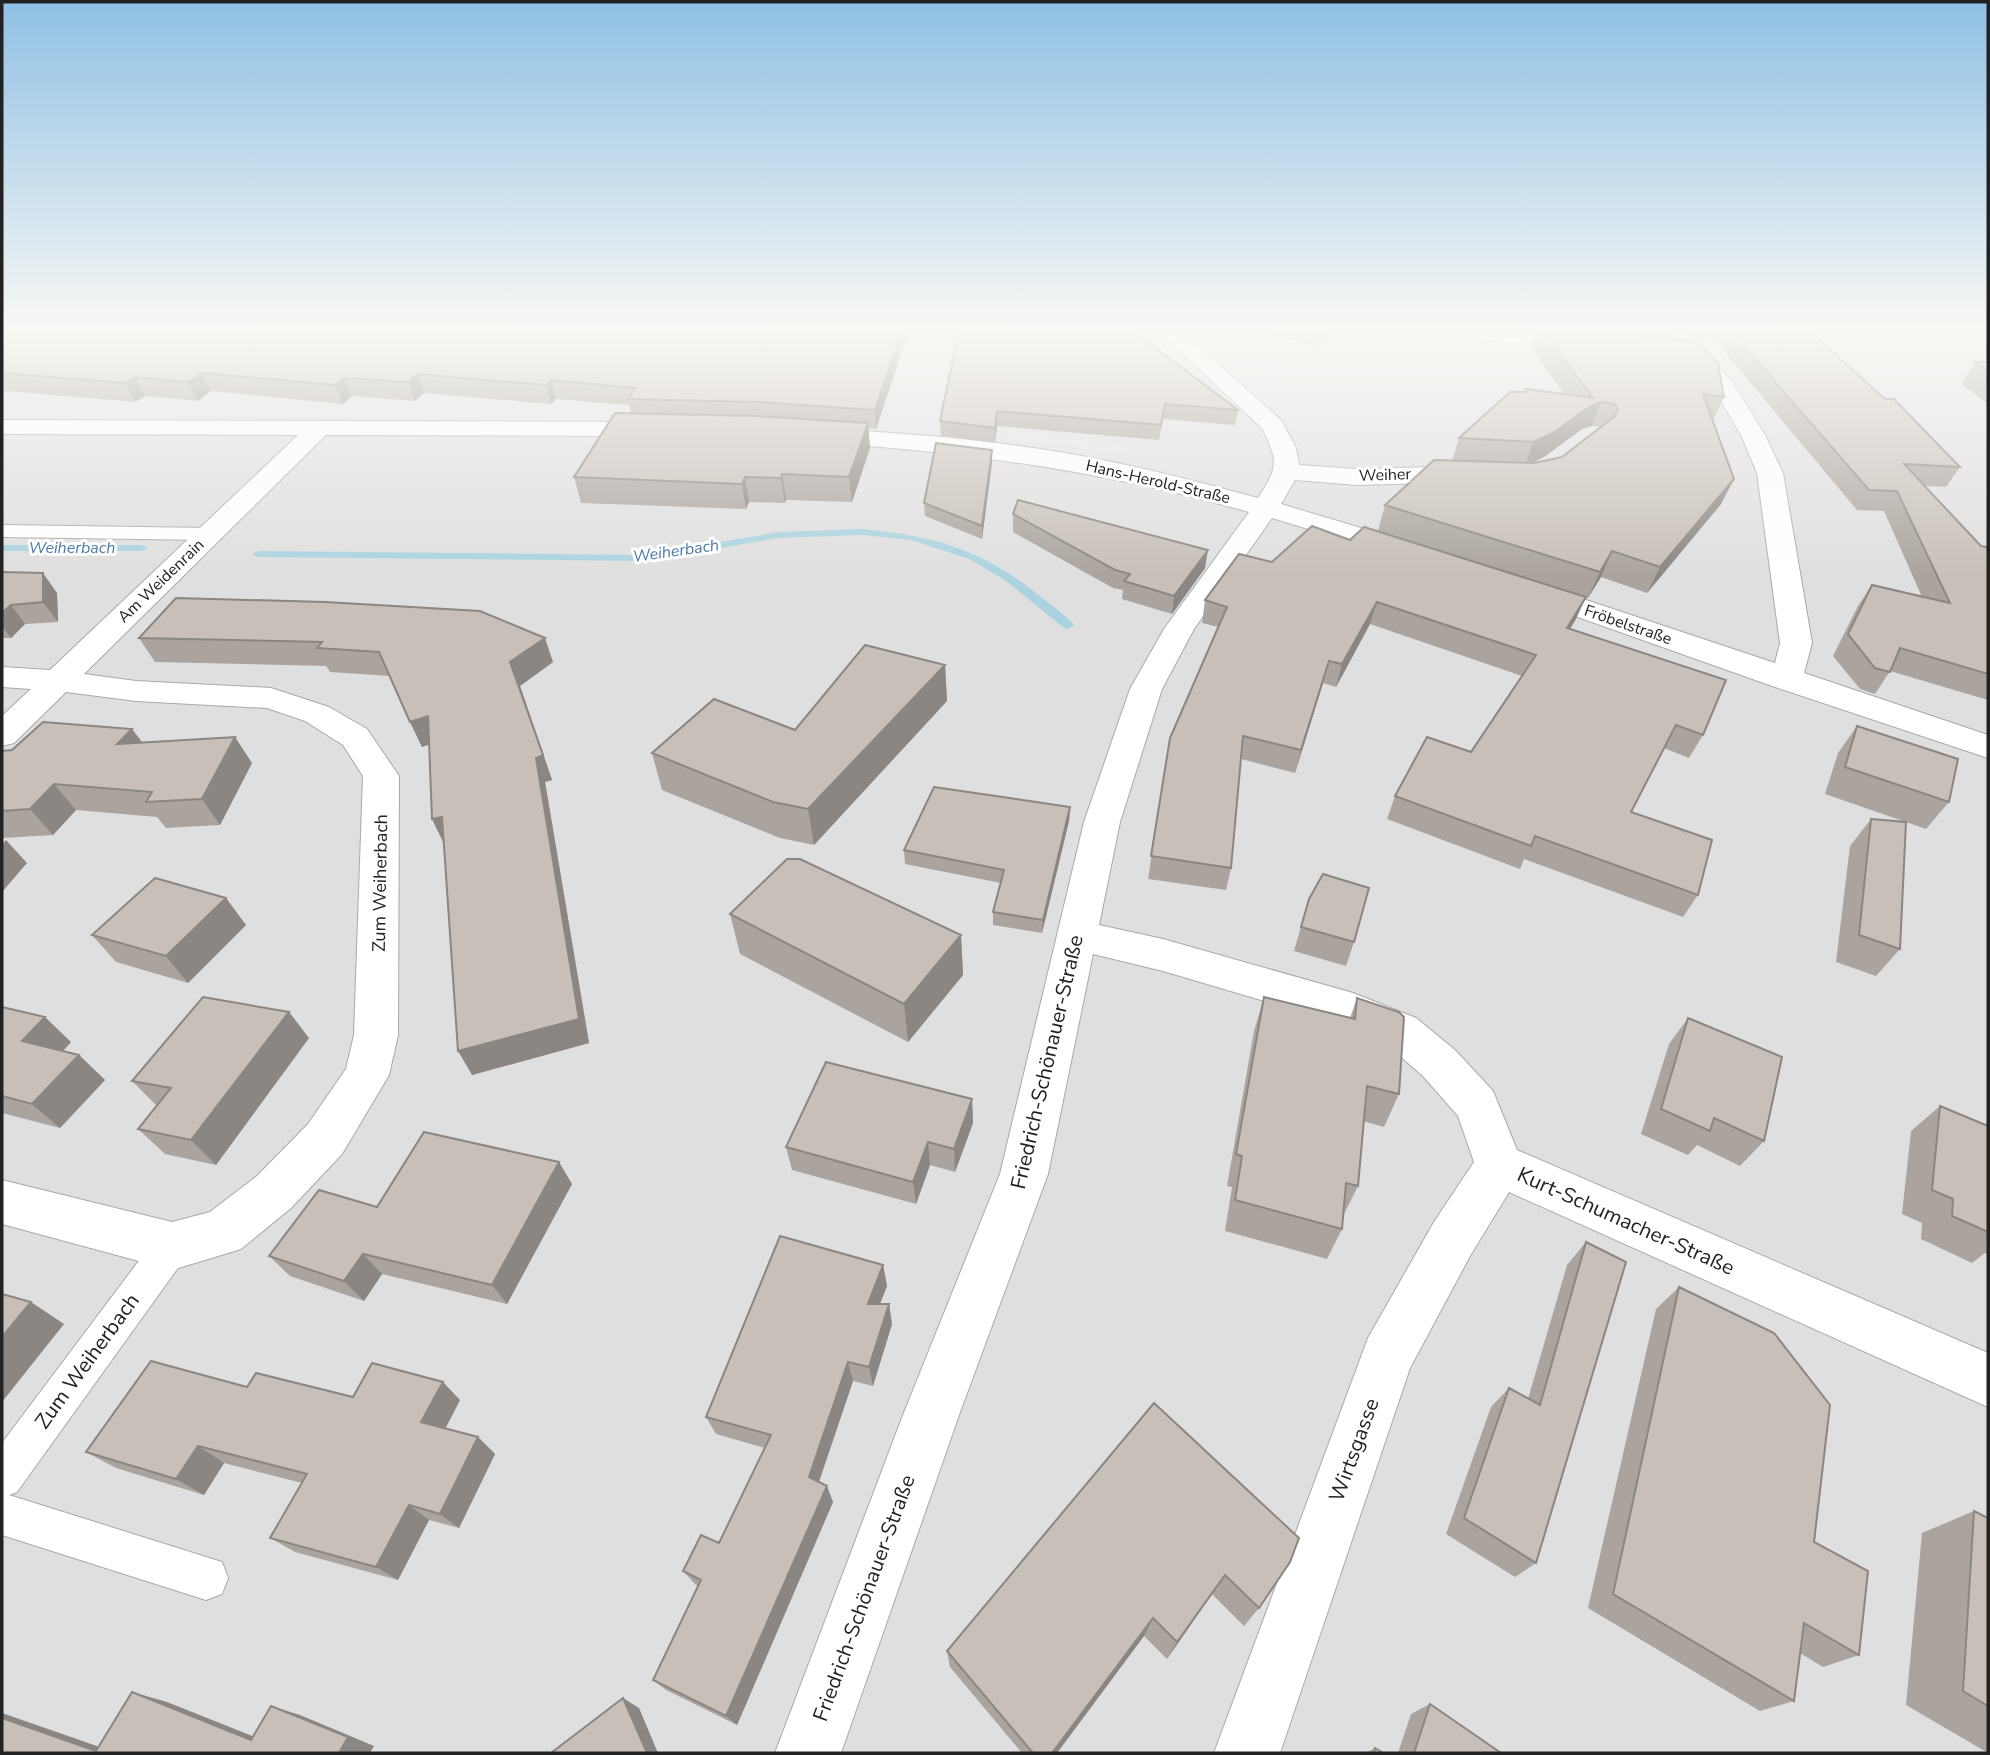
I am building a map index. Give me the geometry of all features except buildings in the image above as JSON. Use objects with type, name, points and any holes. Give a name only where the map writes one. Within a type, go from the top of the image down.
[{"type":"street","points":[[1258,412],[1272,425],[1284,448],[1277,489],[1432,559]]},
{"type":"street","points":[[1739,412],[1770,473],[1796,643],[1786,680]]},
{"type":"street","points":[[2,427],[681,429]]},
{"type":"street","name":"Am Weidenrain","points":[[2,735],[320,428]]},
{"type":"street","name":"Hans-Herold-Straße","points":[[787,433],[897,440],[1277,489]]},
{"type":"street","name":"Weiher","points":[[1277,489],[1357,477],[1451,473],[1498,475]]},
{"type":"street","name":"Friedrich-Schönauer-Straße","points":[[808,1753],[1024,1174],[1102,822],[1146,689],[1179,629],[1277,489]]},
{"type":"street","name":"Fröbelstraße","points":[[1509,584],[1988,747]]},
{"type":"street","name":"Zum Weiherbach","points":[[2,677],[136,691],[271,698],[317,714],[355,737],[382,776],[376,1035],[367,1075],[325,1139],[274,1192],[223,1232],[172,1246],[2,1202]]},
{"type":"street","name":"Kurt-Schumacher-Straße","points":[[1077,935],[1163,955],[1353,1010],[1401,1031],[1439,1063],[1477,1105],[1499,1165],[1988,1380]]},
{"type":"street","name":"Wirtsgasse","points":[[1247,1753],[1387,1357],[1452,1239],[1499,1165]]},
{"type":"lane","points":[[2,531],[209,534]]},
{"type":"lane","name":"Zum Weiherbach","points":[[2,1477],[172,1246]]},
{"type":"lane","points":[[2,1514],[206,1578]]},
{"type":"shaded area","points":[[2,412],[1988,412],[1988,1753],[2,1753]]},
{"type":"shaded area","points":[[1007,434],[1125,444],[1124,451],[1005,441]]},
{"type":"waterway","name":"Weiherbach","points":[[258,554],[644,558],[778,535],[862,532],[912,537],[973,557],[1009,577],[1068,625]]},
{"type":"waterway","name":"Weiherbach","points":[[2,548],[142,548]]}]
